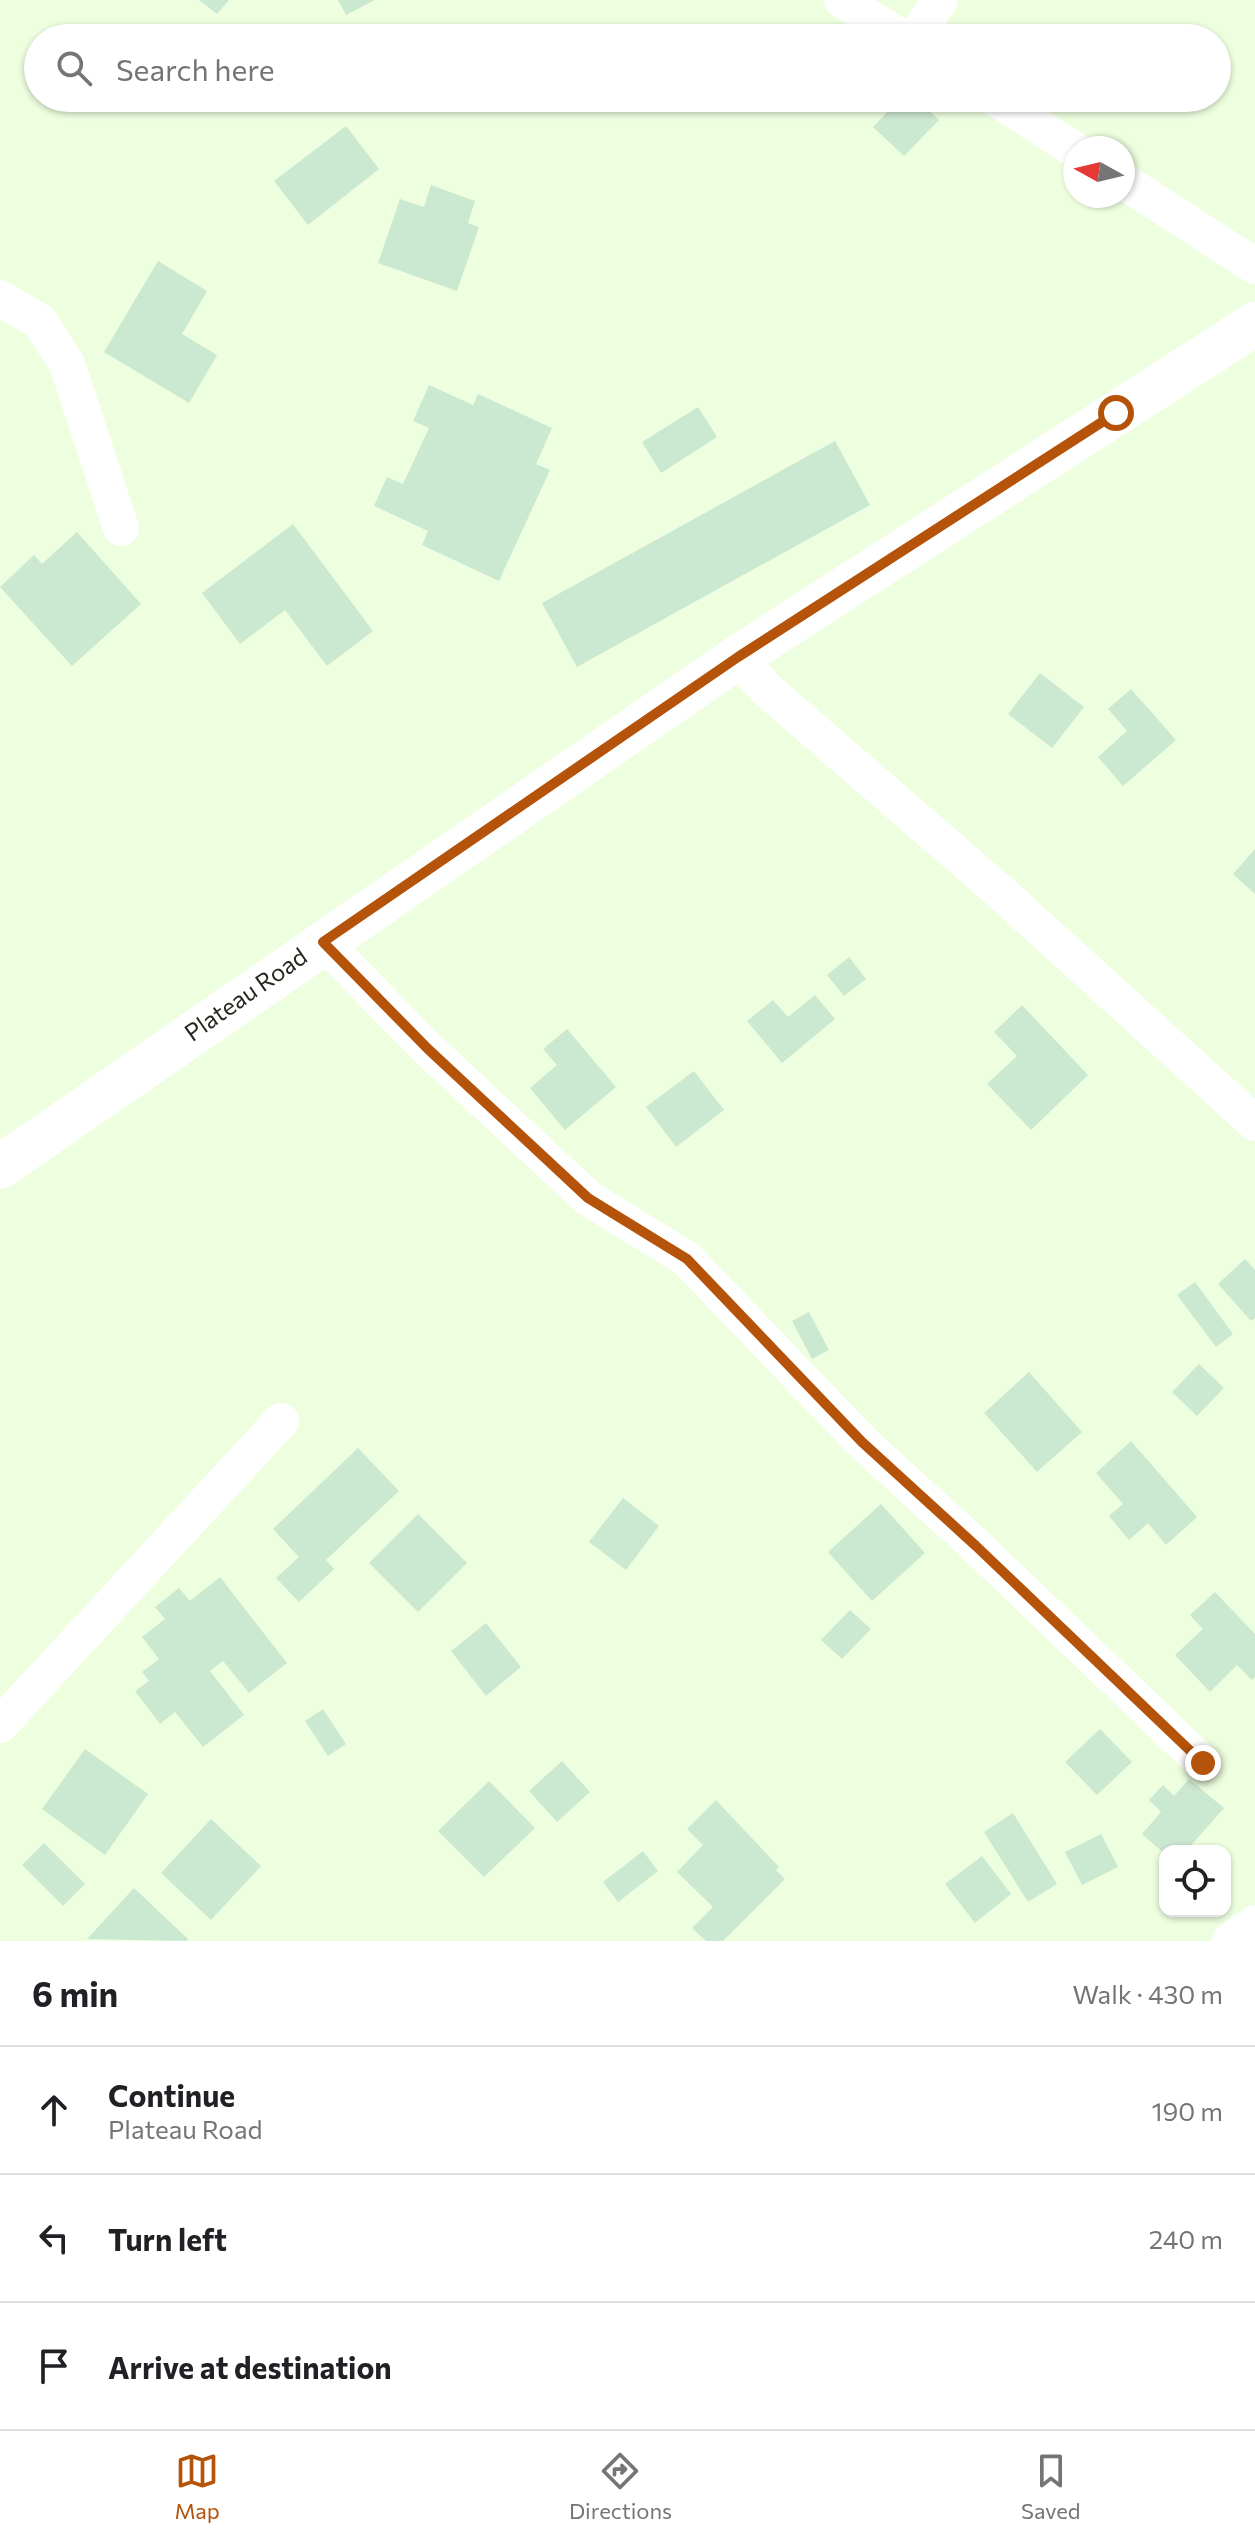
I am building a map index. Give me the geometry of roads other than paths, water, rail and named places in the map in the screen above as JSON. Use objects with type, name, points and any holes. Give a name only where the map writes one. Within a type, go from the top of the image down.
[{"type":"street","points":[[842,0],[880,24]]},
{"type":"street","points":[[924,24],[940,0]]},
{"type":"street","points":[[1017,112],[1063,142]]},
{"type":"street","points":[[1135,189],[1255,266]]},
{"type":"street","points":[[0,298],[40,322],[67,364],[121,528]]},
{"type":"street","name":"Plateau Road","points":[[0,1167],[738,657],[1255,324]]},
{"type":"street","points":[[738,657],[765,688],[1010,901],[1255,1123]]},
{"type":"street","points":[[323,942],[428,1049],[588,1198],[687,1259],[862,1442],[976,1546],[1203,1763]]},
{"type":"street","points":[[0,1725],[281,1421]]},
{"type":"street","points":[[1230,1941],[1255,1923]]}]
